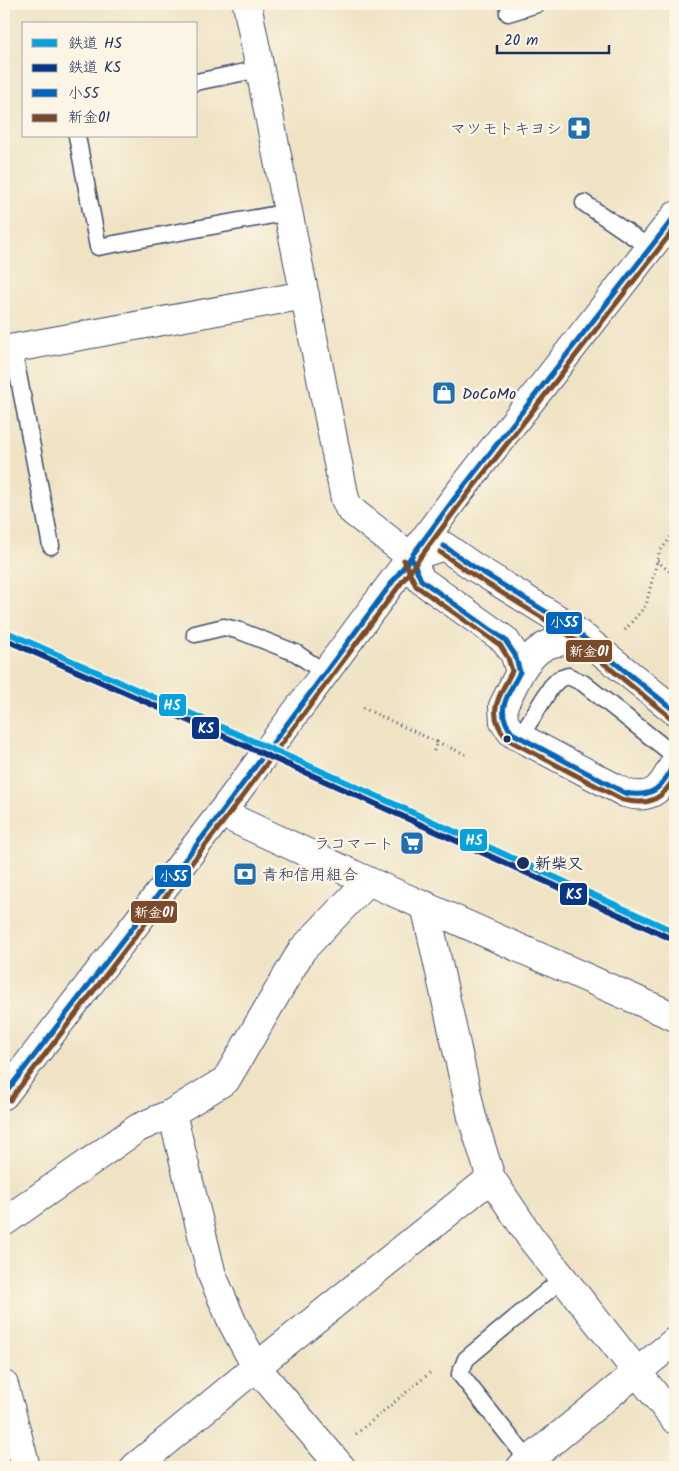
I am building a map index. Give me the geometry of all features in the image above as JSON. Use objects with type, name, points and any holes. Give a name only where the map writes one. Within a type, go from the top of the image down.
[{"type":"street","points":[[247,4],[345,499],[349,508],[411,557],[421,580],[505,640],[515,655],[520,672]]},
{"type":"street","points":[[4,1094],[221,813],[411,557],[675,216]]},
{"type":"street","points":[[8,349],[305,295]]},
{"type":"street","points":[[411,557],[444,546],[474,567],[569,626],[675,711]]},
{"type":"street","points":[[586,639],[554,642],[541,647],[530,657],[520,672],[503,706],[504,722],[512,732],[526,740],[625,793],[637,797],[650,795],[663,784],[675,762]]},
{"type":"street","points":[[221,813],[368,881],[675,1017]]},
{"type":"street","points":[[4,1222],[138,1128],[172,1113],[226,1080],[302,950],[368,881]]},
{"type":"street","points":[[425,905],[472,1117],[491,1178],[531,1238],[562,1279],[675,1420]]},
{"type":"street","points":[[172,1113],[212,1275],[232,1324],[256,1367],[336,1461]]},
{"type":"street","points":[[135,1467],[491,1178]]},
{"type":"street","points":[[525,1464],[675,1340]]},
{"type":"street","points":[[4,1385],[26,1467]]},
{"type":"lane","points":[[508,13],[537,4]]},
{"type":"lane","points":[[198,82],[260,69]]},
{"type":"lane","points":[[77,138],[98,247],[289,212]]},
{"type":"lane","points":[[584,203],[650,248]]},
{"type":"lane","points":[[8,349],[51,546]]},
{"type":"lane","points":[[195,634],[224,627],[240,631],[296,653],[324,673]]},
{"type":"lane","points":[[526,740],[525,729],[551,687],[559,679],[568,676],[583,683],[675,756]]},
{"type":"lane","points":[[525,1464],[460,1374],[466,1359],[562,1279]]},
{"type":"path","points":[[621,634],[646,605],[659,553],[675,531]]},
{"type":"path","points":[[657,561],[675,576]]},
{"type":"path","points":[[363,708],[467,754]]},
{"type":"path","points":[[433,753],[437,742]]},
{"type":"path","points":[[336,1461],[439,1364],[462,1366]]},
{"type":"rail line","name":"HS","points":[[4,631],[339,779],[675,932]]},
{"type":"rail line","name":"KS","points":[[4,639],[336,786],[672,939]]},
{"type":"transit line","name":"小55","points":[[4,1095],[221,813],[454,499],[675,216]]},
{"type":"transit line","name":"新金01","points":[[10,1100],[227,817],[460,504],[675,228]]},
{"type":"transit line","name":"小55","points":[[444,546],[474,567],[569,626],[675,711]]},
{"type":"transit line","name":"新金01","points":[[440,552],[470,573],[565,632],[670,717]]},
{"type":"transit line","name":"小55","points":[[411,557],[421,580],[505,640],[515,655],[520,672],[507,696],[503,709],[504,717],[512,733],[625,793],[644,794],[656,789],[666,778],[675,762]]},
{"type":"transit line","name":"新金01","points":[[404,560],[416,586],[500,645],[508,658],[512,671],[499,697],[495,713],[500,729],[507,739],[623,800],[640,802],[654,799],[665,791],[675,777]]},
{"type":"place","name":"マツモトキヨシ","points":[[579,128]]},
{"type":"place","name":"DoCoMo","points":[[444,393]]},
{"type":"place","name":"ラコマート","points":[[412,843]]},
{"type":"place","name":"新柴又","points":[[523,863]]},
{"type":"place","name":"青和信用組合","points":[[245,874]]}]
